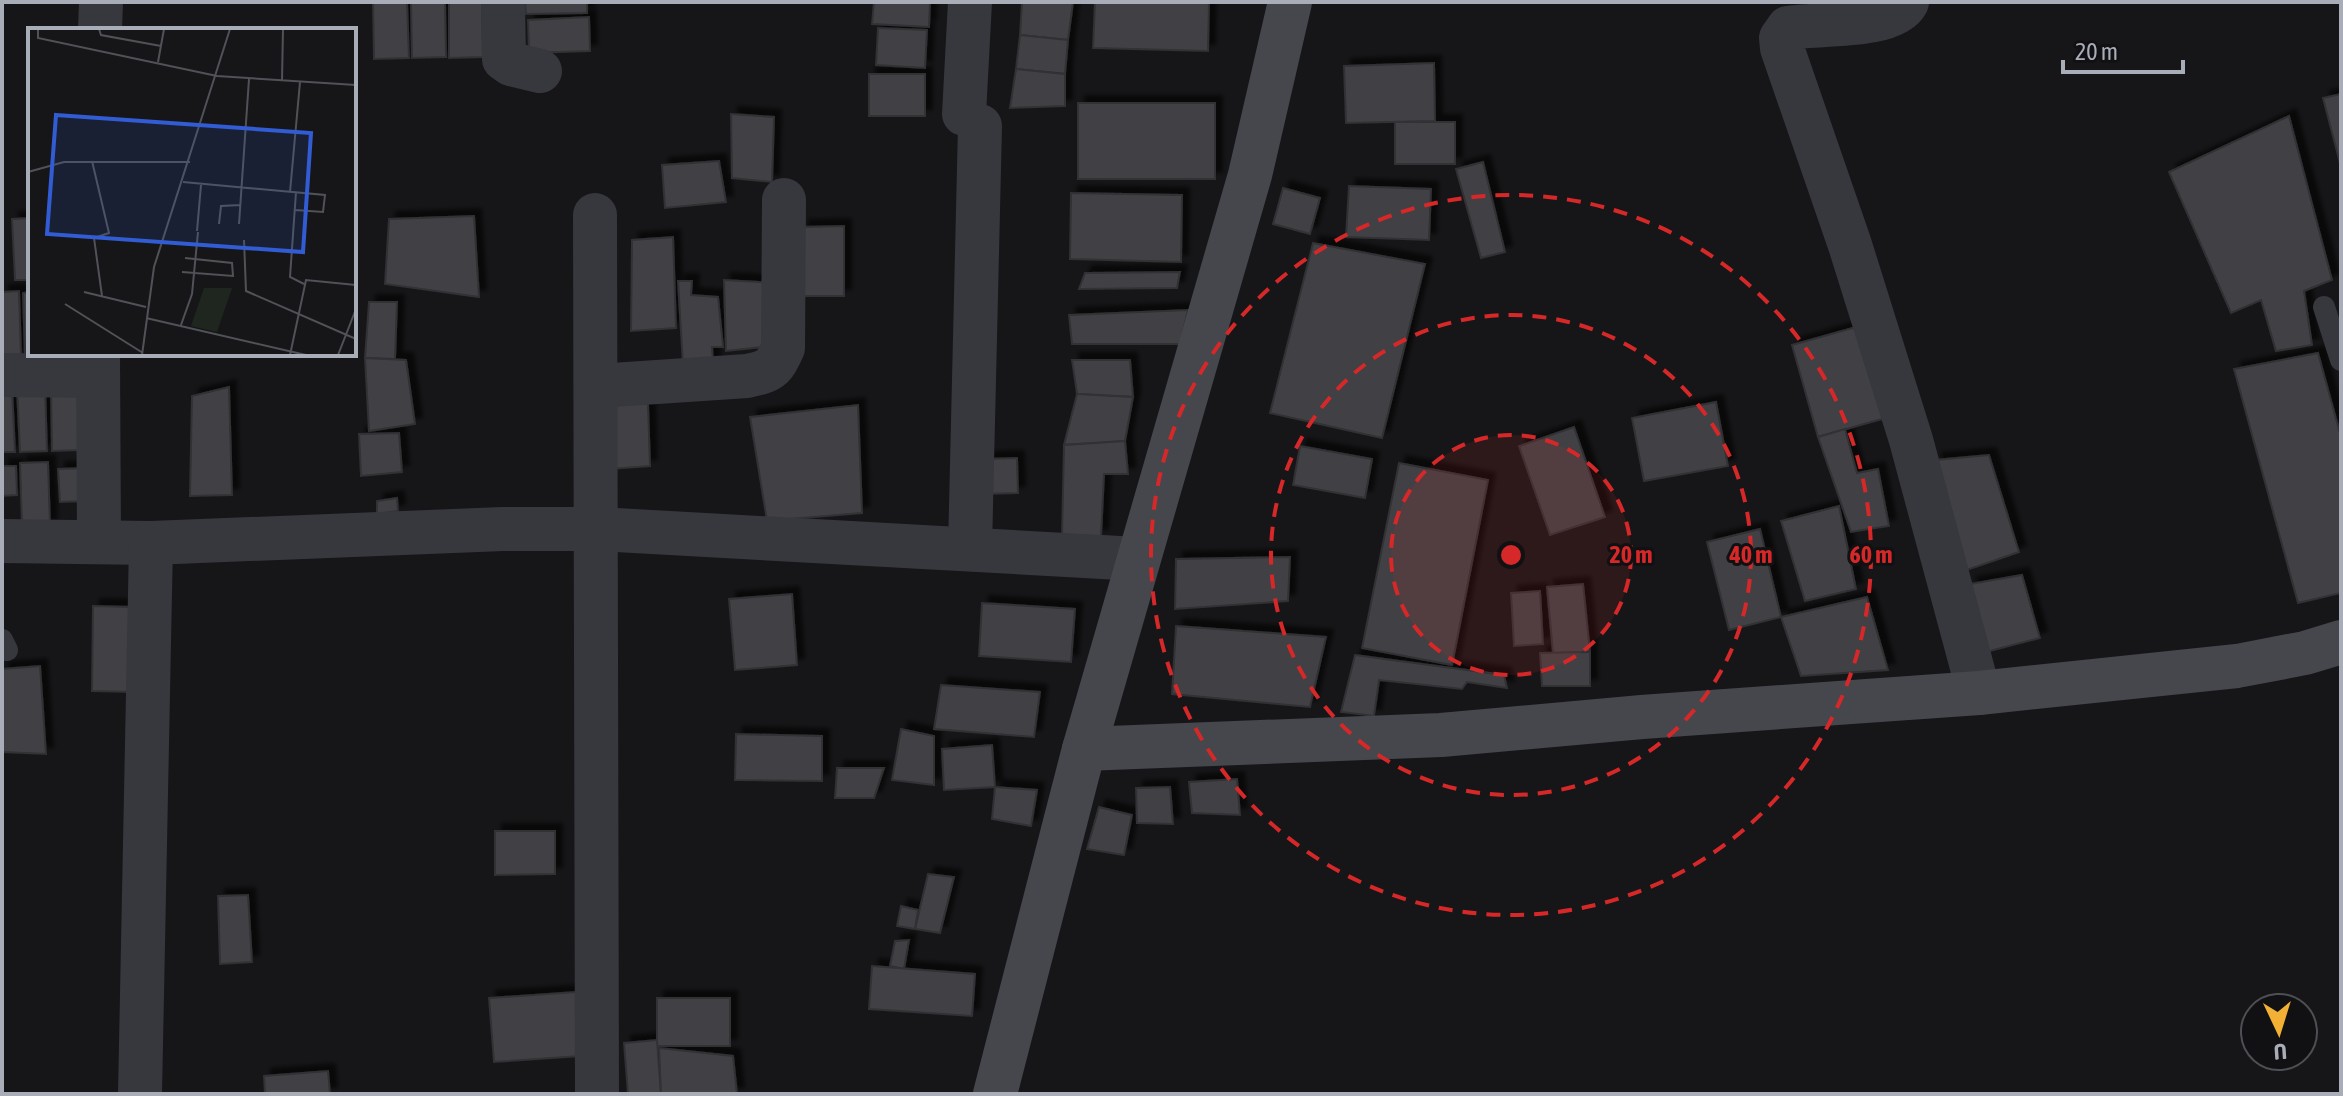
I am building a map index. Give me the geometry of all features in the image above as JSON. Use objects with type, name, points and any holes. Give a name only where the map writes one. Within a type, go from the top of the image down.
[{"type":"street","points":[[100,28],[101,2]]},
{"type":"street","points":[[503,2],[504,59],[511,64],[540,71]]},
{"type":"street","points":[[970,2],[970,549]]},
{"type":"street","points":[[995,1094],[1084,749],[1250,175],[1290,2]]},
{"type":"street","points":[[1907,2],[1904,8],[1879,20],[1788,28],[1781,38],[1782,48],[1850,245],[1911,440],[1979,693]]},
{"type":"street","points":[[597,386],[768,372],[783,348],[784,200]]},
{"type":"street","points":[[595,215],[597,1094]]},
{"type":"street","points":[[2,375],[98,365],[99,542]]},
{"type":"street","points":[[4,547],[503,529],[598,529],[1138,559]]},
{"type":"street","points":[[140,1094],[151,543]]},
{"type":"street","points":[[1084,749],[1441,735],[1657,715],[1979,693],[2237,666],[2305,653],[2341,642]]},
{"type":"lane","points":[[2324,307],[2341,360]]},
{"type":"building","points":[[373,2],[407,2],[409,58],[374,59]]},
{"type":"building","points":[[411,2],[445,2],[446,57],[412,58]]},
{"type":"building","points":[[449,2],[482,2],[483,57],[449,58]]},
{"type":"building","points":[[525,2],[587,2],[587,13],[526,14]]},
{"type":"building","points":[[874,2],[930,2],[929,27],[872,24]]},
{"type":"building","points":[[1022,2],[1073,2],[1068,40],[1020,35]]},
{"type":"building","points":[[1095,2],[1209,2],[1208,51],[1093,48]]},
{"type":"building","points":[[589,17],[590,51],[529,53],[528,20]]},
{"type":"building","points":[[878,28],[927,30],[925,68],[876,65]]},
{"type":"building","points":[[1020,35],[1068,40],[1065,74],[1016,69]]},
{"type":"building","points":[[1434,63],[1435,121],[1346,123],[1344,66]]},
{"type":"building","points":[[1016,69],[1065,74],[1065,106],[1010,108]]},
{"type":"building","points":[[869,74],[925,74],[925,116],[869,116]]},
{"type":"building","points":[[2341,94],[2341,167],[2323,98]]},
{"type":"building","points":[[1078,103],[1215,103],[1215,179],[1078,179]]},
{"type":"building","points":[[731,114],[774,117],[772,182],[732,178]]},
{"type":"building","points":[[2289,116],[2332,280],[2304,291],[2312,345],[2276,351],[2261,300],[2231,313],[2169,172]]},
{"type":"building","points":[[1395,122],[1455,122],[1455,164],[1395,164]]},
{"type":"building","points":[[719,161],[726,202],[665,208],[662,165]]},
{"type":"building","points":[[1483,162],[1505,252],[1481,258],[1456,169]]},
{"type":"building","points":[[1349,186],[1431,189],[1429,240],[1346,237]]},
{"type":"building","points":[[1283,188],[1320,198],[1310,234],[1273,224]]},
{"type":"building","points":[[1071,193],[1182,195],[1181,262],[1070,259]]},
{"type":"building","points":[[474,216],[479,297],[385,284],[389,219]]},
{"type":"building","points":[[28,218],[28,280],[15,280],[12,219]]},
{"type":"building","points":[[844,226],[844,296],[802,296],[802,227]]},
{"type":"building","points":[[673,237],[676,328],[631,331],[632,240]]},
{"type":"building","points":[[1313,243],[1425,264],[1382,438],[1270,413]]},
{"type":"building","points":[[1180,272],[1177,288],[1079,289],[1085,273]]},
{"type":"building","points":[[724,280],[775,283],[772,346],[726,351]]},
{"type":"building","points":[[678,281],[692,281],[691,295],[718,297],[723,347],[712,347],[713,363],[683,365]]},
{"type":"building","points":[[19,291],[21,355],[2,355],[2,292]]},
{"type":"building","points":[[28,292],[28,355],[25,356],[23,293]]},
{"type":"building","points":[[369,302],[397,302],[395,359],[365,358]]},
{"type":"building","points":[[1188,310],[1180,344],[1072,344],[1069,315]]},
{"type":"building","points":[[1874,322],[1900,414],[1818,437],[1792,345]]},
{"type":"building","points":[[2318,353],[2341,437],[2341,593],[2298,603],[2234,369]]},
{"type":"building","points":[[365,358],[406,360],[415,424],[369,431]]},
{"type":"building","points":[[1072,360],[1130,360],[1133,397],[1077,394]]},
{"type":"building","points":[[78,386],[80,450],[52,451],[51,388]]},
{"type":"building","points":[[45,387],[47,451],[20,452],[17,388]]},
{"type":"building","points":[[229,387],[232,495],[190,496],[192,396]]},
{"type":"building","points":[[12,388],[15,452],[2,452],[2,389]]},
{"type":"building","points":[[1077,394],[1133,397],[1125,441],[1064,445]]},
{"type":"building","points":[[1716,402],[1728,466],[1644,481],[1632,418]]},
{"type":"building","points":[[611,404],[648,404],[650,466],[610,469]]},
{"type":"building","points":[[858,405],[862,513],[767,521],[750,417]]},
{"type":"building","points":[[1574,427],[1605,517],[1550,535],[1519,446]]},
{"type":"building","points":[[1845,429],[1857,473],[1878,469],[1889,526],[1851,532],[1818,437]]},
{"type":"building","points":[[399,433],[402,472],[361,476],[359,434]]},
{"type":"building","points":[[1125,441],[1128,474],[1104,474],[1101,536],[1062,536],[1064,445]]},
{"type":"building","points":[[1300,446],[1372,459],[1365,498],[1293,485]]},
{"type":"building","points":[[1989,455],[2019,552],[1961,572],[1935,460]]},
{"type":"building","points":[[1017,458],[1018,493],[985,494],[984,459]]},
{"type":"building","points":[[48,462],[50,526],[22,526],[20,463]]},
{"type":"building","points":[[1399,463],[1488,480],[1452,665],[1362,648]]},
{"type":"building","points":[[2,466],[16,466],[17,495],[2,496]]},
{"type":"building","points":[[84,468],[85,501],[60,502],[58,469]]},
{"type":"building","points":[[397,498],[398,511],[377,514],[377,501]]},
{"type":"building","points":[[1839,506],[1856,589],[1805,601],[1781,521]]},
{"type":"building","points":[[1760,529],[1781,617],[1729,630],[1707,542]]},
{"type":"building","points":[[1290,557],[1288,601],[1175,609],[1176,559]]},
{"type":"building","points":[[2022,575],[2040,638],[1986,652],[1970,584]]},
{"type":"building","points":[[1583,584],[1590,652],[1553,653],[1547,587]]},
{"type":"building","points":[[1540,591],[1543,644],[1514,646],[1511,593]]},
{"type":"building","points":[[792,594],[797,665],[735,670],[729,599]]},
{"type":"building","points":[[1867,597],[1888,670],[1801,676],[1781,617]]},
{"type":"building","points":[[982,603],[1075,609],[1071,662],[979,656]]},
{"type":"building","points":[[93,606],[134,607],[132,692],[92,691]]},
{"type":"building","points":[[1176,626],[1326,637],[1310,707],[1172,694]]},
{"type":"building","points":[[1590,652],[1590,686],[1542,686],[1540,653]]},
{"type":"building","points":[[1355,655],[1504,675],[1507,688],[1467,682],[1462,689],[1379,680],[1374,716],[1341,712]]},
{"type":"building","points":[[40,666],[46,754],[2,752],[2,669]]},
{"type":"building","points":[[941,685],[1040,692],[1034,737],[934,729]]},
{"type":"building","points":[[901,729],[934,736],[934,785],[892,780]]},
{"type":"building","points":[[736,734],[822,736],[822,781],[735,780]]},
{"type":"building","points":[[992,745],[995,787],[944,790],[942,749]]},
{"type":"building","points":[[837,768],[884,768],[874,798],[835,798]]},
{"type":"building","points":[[1237,779],[1240,815],[1192,813],[1189,782]]},
{"type":"building","points":[[995,787],[1037,790],[1031,826],[992,819]]},
{"type":"building","points":[[1170,787],[1173,824],[1137,823],[1136,788]]},
{"type":"building","points":[[1099,807],[1132,815],[1124,855],[1087,849]]},
{"type":"building","points":[[495,831],[555,831],[555,874],[495,875]]},
{"type":"building","points":[[928,874],[954,877],[940,933],[915,929]]},
{"type":"building","points":[[248,895],[252,962],[220,964],[218,896]]},
{"type":"building","points":[[901,906],[918,910],[915,929],[897,926]]},
{"type":"building","points":[[909,940],[904,969],[890,966],[895,941]]},
{"type":"building","points":[[872,966],[975,974],[972,1016],[869,1009]]},
{"type":"building","points":[[590,991],[595,1055],[494,1062],[489,998]]},
{"type":"building","points":[[657,998],[730,998],[730,1046],[657,1046]]},
{"type":"building","points":[[657,1040],[661,1094],[628,1094],[624,1043]]},
{"type":"building","points":[[659,1048],[733,1056],[737,1094],[661,1094]]},
{"type":"building","points":[[328,1071],[330,1094],[265,1094],[264,1076]]}]
